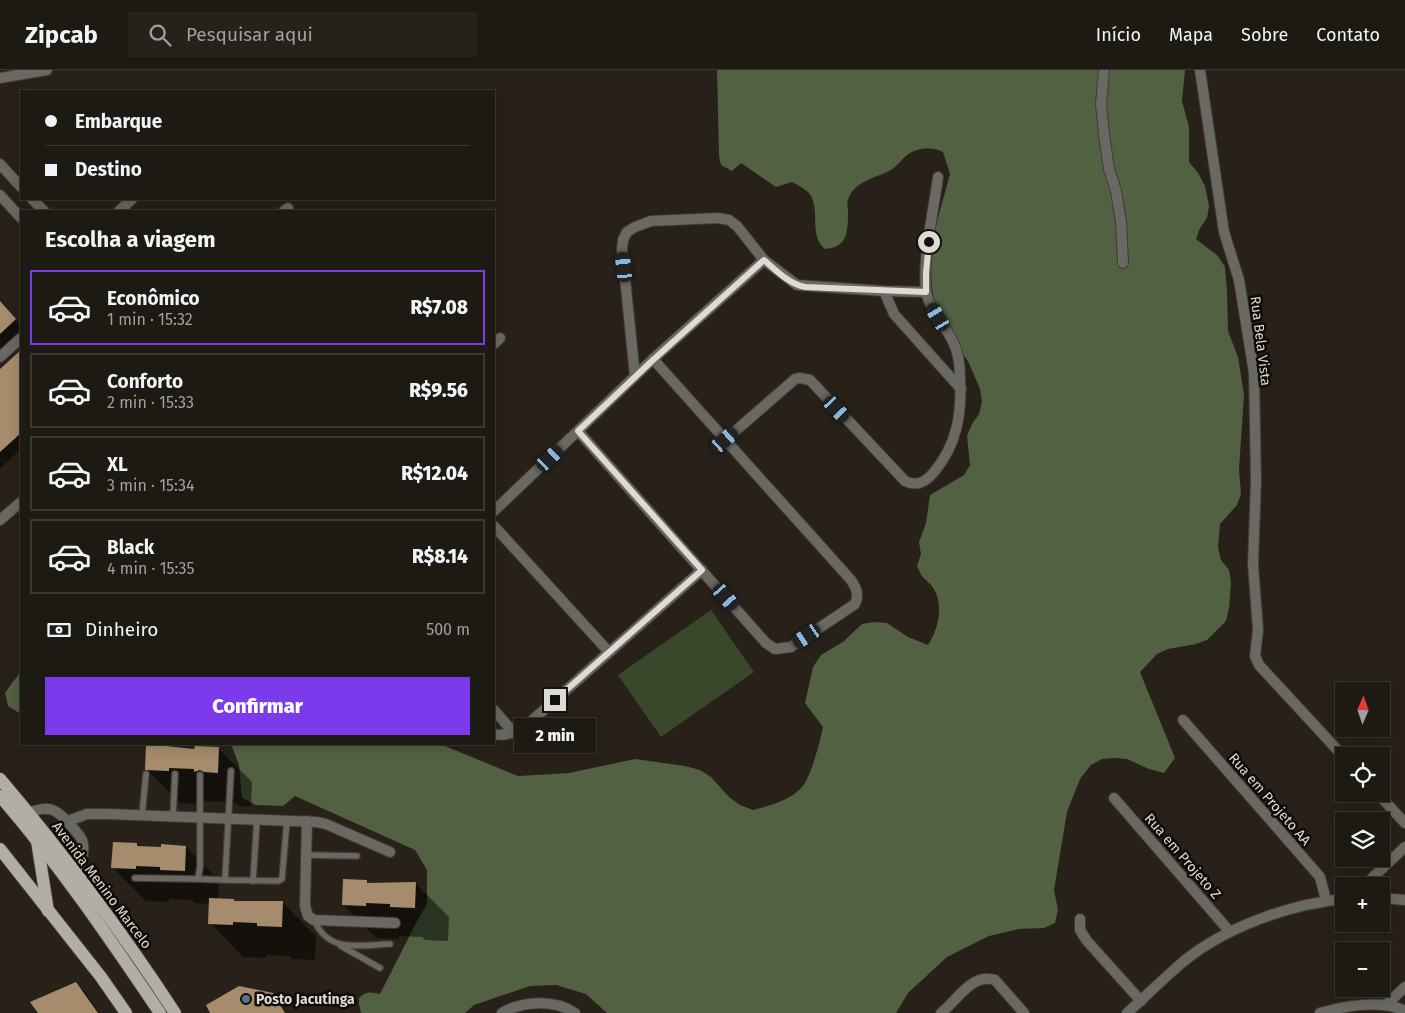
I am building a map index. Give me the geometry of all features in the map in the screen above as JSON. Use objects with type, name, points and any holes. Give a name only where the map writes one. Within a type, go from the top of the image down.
[{"type":"main road","name":"Avenida Menino Marcelo","points":[[0,779],[37,839],[103,929],[160,1013]]},
{"type":"main road","name":"Avenida Menino Marcelo","points":[[0,796],[23,815],[76,875],[142,964],[175,1013]]},
{"type":"main road","points":[[37,839],[49,912]]},
{"type":"main road","points":[[0,849],[126,1013]]},
{"type":"street","points":[[0,78],[47,70]]},
{"type":"street","points":[[1104,70],[1101,104],[1109,169],[1116,191],[1121,222],[1123,263]]},
{"type":"street","name":"Rua Bela Vista","points":[[1200,70],[1224,232],[1239,280],[1254,373],[1256,481],[1253,564],[1258,630],[1254,649],[1255,656],[1259,665],[1335,747]]},
{"type":"street","points":[[0,164],[20,186]]},
{"type":"street","points":[[725,440],[795,379],[805,378],[810,380],[905,481],[911,484],[918,484],[925,481],[935,471],[952,444],[961,412],[961,389],[957,351],[931,306],[926,292],[929,242],[938,177]]},
{"type":"street","points":[[0,195],[20,217]]},
{"type":"street","points":[[33,200],[43,210]]},
{"type":"street","points":[[119,210],[131,200]]},
{"type":"street","points":[[635,376],[622,249],[623,240],[627,232],[651,221],[718,218],[729,220],[737,226],[764,260],[797,285],[884,292],[926,292]]},
{"type":"street","points":[[495,510],[635,376],[764,260]]},
{"type":"street","points":[[884,292],[894,314],[961,389]]},
{"type":"street","points":[[0,357],[20,339]]},
{"type":"street","points":[[578,431],[766,643],[775,649],[791,646],[855,604],[857,600],[856,588],[851,580],[653,360]]},
{"type":"street","points":[[0,520],[20,503]]},
{"type":"street","points":[[495,527],[610,652]]},
{"type":"street","points":[[495,734],[513,732],[528,724],[702,570]]},
{"type":"street","points":[[495,711],[513,732]]},
{"type":"street","name":"Rua em Projeto AA","points":[[1183,720],[1320,877],[1326,900]]},
{"type":"street","name":"Rua em Projeto Z","points":[[1114,798],[1230,932]]},
{"type":"street","points":[[1385,802],[1405,823]]},
{"type":"street","points":[[23,815],[40,808],[52,808],[68,821],[83,842],[76,875]]},
{"type":"street","points":[[68,821],[87,814],[307,821],[326,824],[390,852]]},
{"type":"street","points":[[307,821],[304,906],[308,916],[314,920],[395,923]]},
{"type":"street","points":[[1373,877],[1405,847]]},
{"type":"street","points":[[1390,899],[1405,900]]},
{"type":"street","points":[[1127,1013],[1185,961],[1205,946],[1230,932],[1270,916],[1326,900],[1335,900]]},
{"type":"street","points":[[1080,919],[1080,930],[1087,941],[1141,1001]]},
{"type":"street","points":[[941,1013],[974,982],[981,978],[995,980],[1024,1013]]},
{"type":"street","points":[[1387,1004],[1405,986]]},
{"type":"street","points":[[502,1013],[523,1005],[540,1003],[570,1009],[575,1013]]},
{"type":"street","points":[[1320,1013],[1352,1006],[1387,1004],[1405,1011]]},
{"type":"lane","points":[[225,880],[231,771]]},
{"type":"lane","points":[[142,815],[146,774]]},
{"type":"lane","points":[[173,816],[175,774]]},
{"type":"lane","points":[[198,879],[200,775]]},
{"type":"lane","points":[[253,881],[256,819]]},
{"type":"lane","points":[[135,878],[278,881],[282,879],[287,820]]},
{"type":"lane","points":[[306,855],[356,856]]},
{"type":"lane","points":[[314,920],[319,931],[380,968]]},
{"type":"lane","points":[[340,945],[390,944]]},
{"type":"green space","points":[[717,70],[1185,70],[1182,101],[1189,127],[1189,162],[1205,186],[1209,206],[1207,218],[1200,228],[1196,239],[1218,256],[1225,267],[1228,331],[1238,357],[1244,395],[1239,469],[1241,494],[1237,505],[1220,524],[1218,547],[1221,560],[1229,570],[1231,582],[1226,621],[1207,640],[1168,649],[1157,654],[1140,672],[1175,758],[1164,773],[1149,769],[1127,759],[1102,759],[1091,765],[1080,779],[1067,812],[1054,890],[1058,910],[1055,923],[1044,928],[1019,929],[989,936],[947,957],[908,993],[896,1013],[607,1013],[586,994],[556,985],[530,986],[474,1005],[465,1013],[361,1013],[359,998],[369,993],[380,994],[427,904],[427,870],[415,850],[295,796],[283,806],[256,805],[242,798],[239,765],[231,745],[442,745],[518,776],[569,773],[635,759],[700,770],[711,777],[729,797],[740,805],[753,810],[792,796],[802,787],[809,775],[823,727],[805,703],[813,667],[821,655],[843,642],[862,624],[874,622],[887,623],[908,637],[928,645],[935,631],[939,615],[938,599],[931,585],[917,566],[921,554],[919,542],[926,523],[930,495],[964,475],[970,465],[967,436],[979,414],[982,402],[980,389],[968,361],[937,317],[932,288],[930,256],[934,232],[950,174],[943,152],[930,148],[916,150],[907,155],[890,170],[856,187],[848,201],[848,225],[845,237],[842,242],[833,248],[825,249],[817,238],[814,203],[810,194],[792,182],[776,187],[741,163],[732,171],[721,165],[719,156]]},
{"type":"green space","points":[[711,610],[754,672],[661,737],[618,675]]},
{"type":"green space","points":[[20,673],[20,713],[8,706],[5,693]]},
{"type":"building","points":[[0,301],[16,319],[0,334]]},
{"type":"building","points":[[20,351],[20,434],[0,452],[0,369]]},
{"type":"building","points":[[146,745],[194,749],[195,746],[219,747],[218,773],[200,770],[194,772],[194,769],[169,768],[169,771],[145,770]]},
{"type":"building","points":[[113,842],[137,843],[137,846],[161,847],[161,844],[186,846],[185,871],[160,870],[160,867],[136,866],[136,869],[111,868]]},
{"type":"building","points":[[343,879],[367,880],[367,883],[416,882],[415,908],[390,907],[390,904],[366,903],[366,906],[342,905]]},
{"type":"building","points":[[209,898],[234,899],[234,901],[283,901],[282,927],[257,926],[257,923],[233,922],[233,925],[208,924]]},
{"type":"building","points":[[76,982],[98,1013],[38,1013],[30,1002]]},
{"type":"building","name":"Posto Jacutinga","points":[[239,986],[273,993],[285,1013],[210,1013],[206,1005]]},
{"type":"place","name":"Posto Jacutinga","points":[[246,999]]},
{"type":"route","points":[[555,700],[702,570],[578,431],[653,360],[764,260],[787,279],[805,287],[884,292],[926,292],[929,242]]}]
